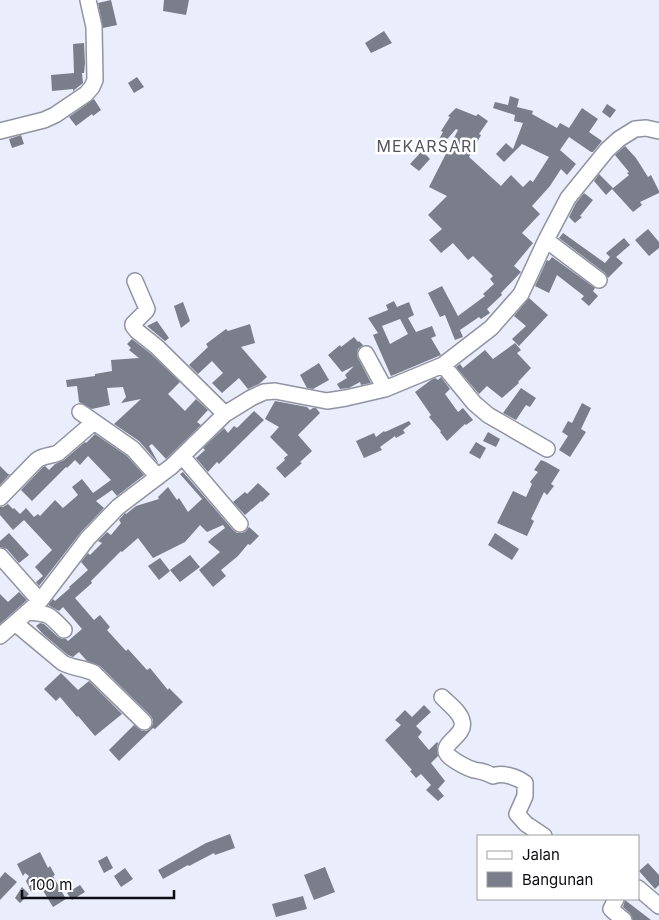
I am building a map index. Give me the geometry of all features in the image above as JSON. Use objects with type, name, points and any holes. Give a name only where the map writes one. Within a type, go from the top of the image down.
[{"type":"street","points":[[0,131],[44,120],[86,94],[92,87],[95,80],[94,27],[88,0]]},
{"type":"street","points":[[0,636],[40,601],[97,528],[118,507],[158,477],[225,414],[251,398],[264,392],[274,391],[326,401],[361,396],[385,389],[443,365],[491,328],[521,294],[568,198],[607,150],[635,129],[659,130]]},
{"type":"street","points":[[546,240],[599,280]]},
{"type":"street","points":[[135,281],[147,309],[133,326],[225,414]]},
{"type":"street","points":[[366,354],[385,389]]},
{"type":"street","points":[[443,365],[474,403],[488,415],[547,449]]},
{"type":"street","points":[[80,412],[133,449],[158,477]]},
{"type":"street","points":[[0,498],[37,460],[42,456],[52,456],[58,453],[94,422]]},
{"type":"street","points":[[182,456],[240,524]]},
{"type":"street","points":[[0,556],[40,601]]},
{"type":"street","points":[[26,612],[48,614],[64,630]]},
{"type":"street","points":[[15,623],[63,663],[94,673],[144,722]]},
{"type":"street","points":[[442,697],[462,719],[463,726],[447,745],[447,753],[469,768],[485,771],[493,776],[503,774],[520,779],[525,783],[525,796],[517,814],[526,824],[542,835]]},
{"type":"street","points":[[639,889],[659,906]]},
{"type":"street","points":[[616,900],[612,909],[624,920]]},
{"type":"building","points":[[111,0],[117,25],[103,28],[98,3]]},
{"type":"building","points":[[164,0],[189,0],[186,15],[163,11]]},
{"type":"building","points":[[384,31],[392,43],[371,53],[365,43]]},
{"type":"building","points":[[84,43],[83,83],[73,91],[73,89],[52,91],[51,75],[74,73],[73,44]]},
{"type":"building","points":[[137,77],[144,87],[134,93],[128,83]]},
{"type":"building","points":[[510,96],[519,99],[517,107],[533,111],[532,114],[557,128],[560,123],[569,128],[582,108],[598,119],[589,132],[602,141],[591,152],[569,137],[560,150],[576,164],[567,175],[561,169],[550,186],[532,206],[540,214],[522,233],[533,243],[514,266],[521,272],[501,293],[502,295],[487,309],[490,313],[481,319],[479,317],[460,330],[463,337],[455,340],[445,315],[440,317],[428,293],[442,286],[458,316],[485,296],[483,294],[494,284],[490,279],[493,276],[473,256],[468,260],[453,243],[441,253],[429,240],[442,229],[428,215],[447,196],[429,187],[458,130],[456,129],[436,152],[433,150],[443,132],[441,131],[450,117],[448,116],[456,108],[476,116],[478,114],[488,121],[479,134],[481,135],[469,157],[501,186],[511,175],[523,187],[530,180],[533,182],[549,157],[522,144],[504,162],[496,154],[506,143],[513,149],[523,123],[514,121],[515,115],[493,108],[495,102],[508,105]]},
{"type":"building","points":[[94,99],[101,110],[76,126],[69,117]]},
{"type":"building","points":[[607,104],[616,110],[610,118],[602,112]]},
{"type":"building","points":[[21,135],[24,144],[12,148],[9,139]]},
{"type":"building","points":[[625,146],[636,158],[648,177],[651,175],[659,191],[659,193],[640,202],[642,205],[633,212],[612,189],[629,175],[627,173],[629,172],[615,155]]},
{"type":"building","points":[[422,151],[430,159],[419,171],[410,164]]},
{"type":"building","points":[[599,174],[613,188],[606,195],[594,181]]},
{"type":"building","points":[[584,193],[593,200],[580,216],[582,217],[575,223],[569,217]]},
{"type":"building","points":[[648,229],[659,242],[659,248],[649,256],[635,240]]},
{"type":"building","points":[[563,233],[605,263],[610,257],[606,253],[624,238],[630,245],[616,257],[623,263],[608,278],[605,273],[559,238]]},
{"type":"building","points":[[552,257],[595,288],[593,291],[598,296],[589,306],[581,299],[584,296],[557,275],[549,293],[535,286],[547,260],[549,261]]},
{"type":"building","points":[[529,298],[548,315],[519,346],[512,339],[526,326],[514,316]]},
{"type":"building","points":[[394,301],[397,307],[409,302],[414,315],[408,318],[416,332],[432,326],[436,336],[431,338],[441,355],[391,376],[373,335],[378,333],[368,318],[388,310],[386,305]],"holes":[[[400,319],[408,334],[390,344],[382,326]]]},
{"type":"building","points":[[183,302],[190,321],[181,328],[174,306]]},
{"type":"building","points":[[157,321],[169,338],[165,341],[147,326]]},
{"type":"building","points":[[250,324],[255,343],[241,347],[267,377],[259,384],[248,389],[239,378],[222,393],[212,383],[223,373],[212,361],[198,374],[189,365],[208,347],[206,344],[226,329],[228,331]]},
{"type":"building","points":[[354,337],[363,345],[358,349],[357,354],[371,383],[361,385],[360,382],[349,388],[340,389],[337,384],[347,378],[345,375],[354,366],[342,372],[328,355]]},
{"type":"building","points":[[132,339],[151,354],[180,382],[168,394],[185,411],[196,399],[208,410],[197,422],[201,425],[166,459],[152,444],[149,446],[159,464],[139,441],[114,424],[141,399],[121,403],[126,397],[123,387],[107,388],[110,405],[92,409],[79,402],[77,386],[67,387],[66,380],[95,376],[95,374],[112,371],[111,360],[139,358],[129,350],[131,348],[127,344]]},
{"type":"building","points":[[515,343],[521,350],[517,353],[531,368],[519,383],[502,398],[487,386],[479,394],[456,367],[460,364],[463,368],[485,350],[493,359]]},
{"type":"building","points":[[319,363],[329,380],[313,389],[307,388],[300,375]]},
{"type":"building","points":[[441,377],[450,389],[445,394],[458,412],[463,408],[473,420],[465,424],[447,441],[429,417],[431,415],[415,392],[431,380],[435,378],[438,380]]},
{"type":"building","points":[[521,388],[536,398],[530,407],[526,405],[516,420],[503,413]]},
{"type":"building","points":[[275,401],[307,407],[310,410],[316,408],[320,413],[298,435],[312,451],[285,478],[276,468],[288,455],[270,437],[279,427],[265,419]]},
{"type":"building","points":[[582,403],[591,408],[581,429],[586,432],[570,457],[559,450],[568,436],[562,432],[568,421],[572,423]]},
{"type":"building","points":[[254,411],[264,420],[219,464],[217,462],[208,472],[196,458],[205,450],[203,448],[224,428],[228,433],[234,426],[237,428]]},
{"type":"building","points":[[409,421],[411,424],[403,430],[405,433],[396,438],[395,436],[380,447],[382,450],[364,458],[356,441],[374,433],[376,437],[384,431]]},
{"type":"building","points":[[488,432],[500,439],[496,447],[483,441]]},
{"type":"building","points":[[95,434],[127,456],[144,475],[117,496],[112,490],[96,501],[104,508],[81,532],[39,586],[36,582],[43,576],[35,567],[52,550],[24,520],[13,530],[0,515],[0,507],[8,504],[20,514],[26,508],[34,517],[38,514],[40,516],[55,500],[63,508],[78,495],[72,487],[82,479],[93,493],[111,480],[88,456],[80,465],[75,460],[66,467],[32,501],[21,490],[43,467],[45,466],[49,470],[86,443]]},
{"type":"building","points":[[476,442],[486,448],[480,459],[469,453]]},
{"type":"building","points":[[541,460],[560,470],[551,484],[554,486],[547,495],[544,492],[531,519],[534,521],[527,536],[497,523],[513,491],[526,497],[532,484],[530,482],[538,472],[534,470]]},
{"type":"building","points":[[0,466],[10,474],[0,485]]},
{"type":"building","points":[[183,472],[233,530],[237,533],[242,533],[249,527],[259,536],[221,570],[226,576],[213,587],[199,570],[220,552],[208,542],[225,528],[223,525],[207,532],[200,525],[185,542],[153,558],[138,538],[121,551],[91,581],[92,583],[75,598],[94,620],[100,615],[110,627],[107,630],[126,651],[128,649],[147,670],[150,668],[168,690],[169,688],[183,702],[119,761],[109,750],[134,725],[142,731],[150,729],[153,724],[151,716],[100,666],[87,661],[79,652],[73,657],[68,655],[36,626],[40,623],[44,624],[58,637],[68,641],[82,629],[63,607],[59,611],[48,605],[53,599],[55,601],[70,588],[88,570],[81,562],[88,553],[90,555],[102,543],[98,541],[107,532],[111,535],[121,523],[119,520],[125,513],[136,506],[159,499],[158,497],[168,487],[177,500],[179,498],[188,512],[202,499],[180,474]]},
{"type":"building","points":[[258,483],[270,494],[245,515],[233,502],[245,492],[247,494]]},
{"type":"building","points":[[9,533],[29,555],[19,563],[7,549],[0,547],[0,541]]},
{"type":"building","points":[[495,533],[519,549],[512,560],[488,545]]},
{"type":"building","points":[[190,555],[200,567],[180,582],[170,570]]},
{"type":"building","points":[[160,558],[170,571],[159,580],[148,566]]},
{"type":"building","points":[[19,592],[27,600],[0,624],[0,594],[8,602]]},
{"type":"building","points":[[61,673],[78,690],[89,681],[122,714],[95,736],[60,697],[56,701],[44,689]]},
{"type":"building","points":[[424,705],[431,712],[416,726],[422,732],[418,737],[429,750],[438,743],[438,756],[431,763],[445,781],[438,789],[444,796],[438,801],[426,790],[431,785],[421,774],[416,778],[410,771],[412,770],[385,740],[401,725],[395,720],[405,710],[412,717]]},
{"type":"building","points":[[230,834],[235,848],[215,855],[214,853],[163,879],[158,870],[206,843]]},
{"type":"building","points":[[40,852],[48,868],[50,866],[55,875],[53,876],[66,899],[53,907],[39,884],[31,892],[26,881],[29,876],[25,873],[23,876],[17,864]]},
{"type":"building","points":[[107,856],[113,868],[104,873],[98,861]]},
{"type":"building","points":[[648,863],[659,875],[659,885],[655,889],[639,871]]},
{"type":"building","points":[[325,867],[335,892],[314,900],[304,875]]},
{"type":"building","points":[[125,868],[133,879],[121,887],[114,876]]},
{"type":"building","points":[[5,872],[17,882],[0,900],[0,878]]},
{"type":"building","points":[[80,885],[85,892],[72,900],[67,893]]},
{"type":"building","points":[[22,887],[29,894],[20,903],[15,898]]},
{"type":"building","points":[[303,896],[307,909],[276,917],[272,904]]},
{"type":"building","points":[[625,900],[651,920],[633,920],[630,913],[623,907]]},
{"type":"district","name":"MEKARSARI","points":[[427,146]]}]
